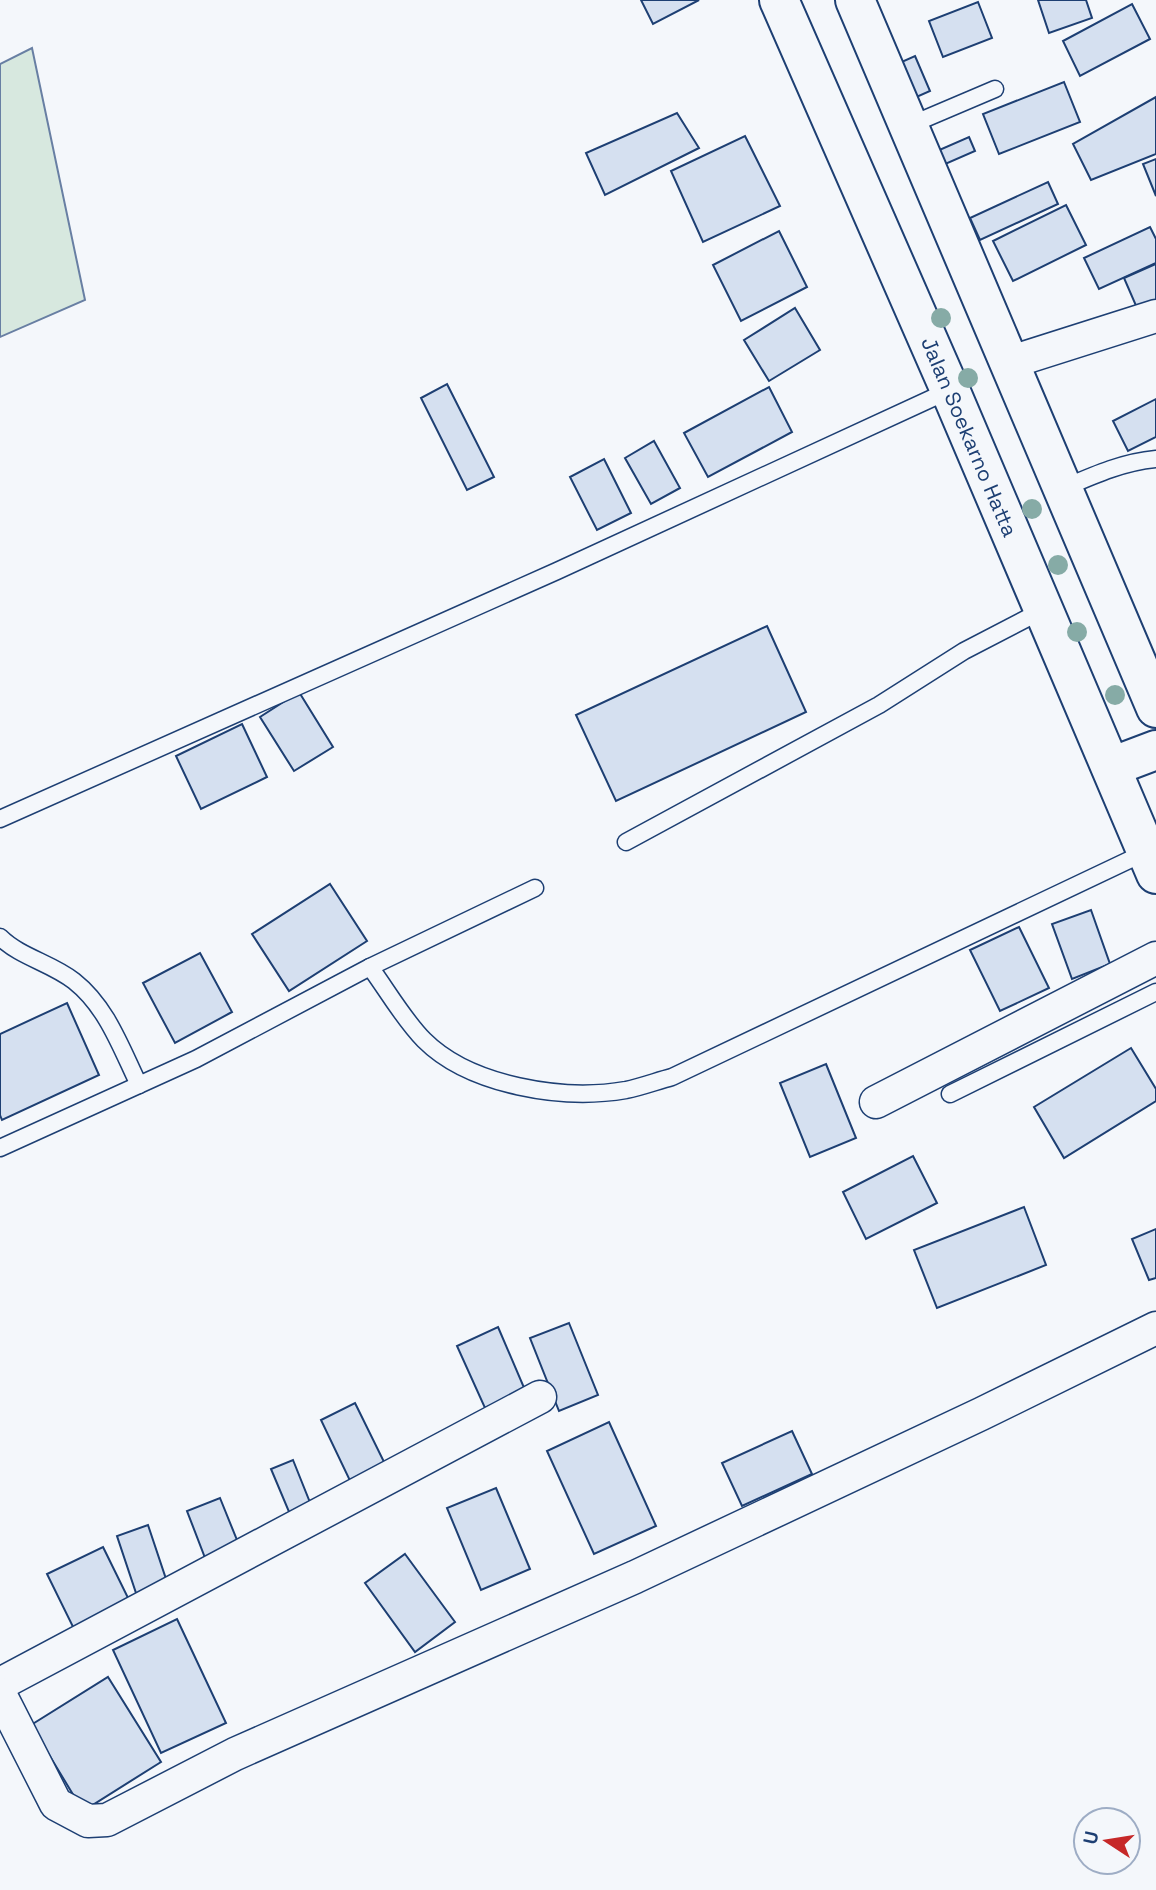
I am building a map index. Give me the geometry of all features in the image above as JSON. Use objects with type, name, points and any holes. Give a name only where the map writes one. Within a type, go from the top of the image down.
[{"type":"highway","name":"Jalan Soekarno Hatta","points":[[779,0],[950,390],[1151,863]]},
{"type":"highway","points":[[856,0],[1156,708]]},
{"type":"highway","points":[[1111,767],[1156,750]]},
{"type":"street","points":[[1008,363],[1156,316]]},
{"type":"street","points":[[876,1102],[1156,958]]},
{"type":"street","points":[[0,1694],[56,1804],[88,1821],[107,1820],[235,1754],[635,1577],[981,1414],[1156,1328]]},
{"type":"street","points":[[0,1684],[540,1397]]},
{"type":"lane","points":[[908,126],[995,89]]},
{"type":"lane","points":[[0,819],[557,571],[950,390]]},
{"type":"lane","points":[[1064,488],[1125,464],[1156,459]]},
{"type":"lane","points":[[626,842],[879,705],[964,651],[1043,610]]},
{"type":"lane","points":[[370,967],[423,1040],[464,1069],[493,1080],[537,1089],[582,1093],[626,1090],[672,1077],[1151,863]]},
{"type":"lane","points":[[0,1148],[196,1059],[370,967],[535,888]]},
{"type":"lane","points":[[0,937],[11,948],[43,962],[73,981],[100,1006],[139,1085]]},
{"type":"lane","points":[[950,1094],[1156,992]]},
{"type":"shaded area","points":[[32,48],[85,300],[0,337],[0,64]]},
{"type":"building","points":[[641,0],[699,0],[653,24]]},
{"type":"building","points":[[1038,0],[1086,0],[1092,18],[1049,33]]},
{"type":"building","points":[[978,2],[992,38],[943,57],[929,21]]},
{"type":"building","points":[[1132,4],[1150,39],[1080,76],[1063,41]]},
{"type":"building","points":[[915,56],[930,91],[903,103],[888,68]]},
{"type":"building","points":[[1064,82],[1080,122],[999,154],[983,114]]},
{"type":"building","points":[[1156,97],[1156,154],[1091,180],[1073,144]]},
{"type":"building","points":[[677,113],[699,148],[605,195],[586,153]]},
{"type":"building","points":[[745,136],[780,206],[703,242],[671,171]]},
{"type":"building","points":[[969,137],[975,151],[943,165],[937,151]]},
{"type":"building","points":[[1156,159],[1156,196],[1143,164]]},
{"type":"building","points":[[1048,182],[1058,204],[980,240],[970,218]]},
{"type":"building","points":[[1066,205],[1086,245],[1013,281],[993,241]]},
{"type":"building","points":[[1150,227],[1156,239],[1156,263],[1099,289],[1084,258]]},
{"type":"building","points":[[779,231],[807,287],[741,321],[713,265]]},
{"type":"building","points":[[1156,264],[1156,300],[1137,308],[1124,278]]},
{"type":"building","points":[[795,308],[820,350],[769,381],[744,340]]},
{"type":"building","points":[[447,384],[494,477],[467,490],[421,398]]},
{"type":"building","points":[[769,387],[792,432],[708,477],[684,433]]},
{"type":"building","points":[[1156,399],[1156,437],[1128,451],[1113,421]]},
{"type":"building","points":[[654,441],[680,488],[651,504],[625,458]]},
{"type":"building","points":[[604,459],[631,513],[597,530],[570,477]]},
{"type":"building","points":[[767,626],[806,712],[616,801],[576,715]]},
{"type":"building","points":[[299,692],[333,747],[294,771],[260,717]]},
{"type":"building","points":[[242,724],[267,777],[201,809],[176,756]]},
{"type":"building","points":[[330,884],[367,941],[289,991],[252,934]]},
{"type":"building","points":[[1091,910],[1110,964],[1072,979],[1052,924]]},
{"type":"building","points":[[1019,927],[1049,988],[1000,1011],[970,950]]},
{"type":"building","points":[[200,953],[232,1012],[175,1043],[143,983]]},
{"type":"building","points":[[67,1003],[99,1075],[2,1120],[0,1034]]},
{"type":"building","points":[[1131,1048],[1156,1089],[1156,1101],[1064,1158],[1034,1107]]},
{"type":"building","points":[[826,1064],[856,1138],[810,1157],[780,1083]]},
{"type":"building","points":[[913,1156],[937,1203],[866,1239],[843,1192]]},
{"type":"building","points":[[1024,1207],[1046,1265],[937,1308],[914,1250]]},
{"type":"building","points":[[1156,1229],[1156,1278],[1149,1280],[1132,1239]]},
{"type":"building","points":[[569,1323],[598,1395],[559,1411],[530,1338]]},
{"type":"building","points":[[498,1327],[525,1390],[485,1408],[457,1346]]},
{"type":"building","points":[[355,1403],[388,1470],[353,1487],[321,1420]]},
{"type":"building","points":[[609,1422],[656,1526],[594,1554],[547,1451]]},
{"type":"building","points":[[792,1431],[812,1474],[742,1506],[722,1463]]},
{"type":"building","points":[[293,1460],[313,1510],[292,1519],[271,1469]]},
{"type":"building","points":[[496,1488],[530,1569],[481,1590],[447,1508]]},
{"type":"building","points":[[220,1498],[241,1550],[207,1563],[187,1511]]},
{"type":"building","points":[[148,1525],[168,1585],[137,1596],[117,1536]]},
{"type":"building","points":[[103,1547],[133,1608],[77,1635],[47,1574]]},
{"type":"building","points":[[405,1554],[455,1622],[415,1652],[365,1583]]},
{"type":"building","points":[[177,1619],[226,1723],[161,1753],[113,1650]]},
{"type":"building","points":[[108,1677],[161,1762],[83,1811],[31,1725]]}]
